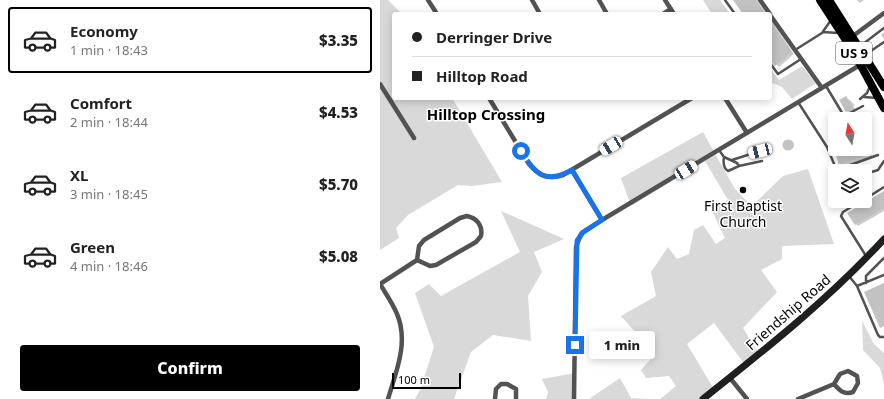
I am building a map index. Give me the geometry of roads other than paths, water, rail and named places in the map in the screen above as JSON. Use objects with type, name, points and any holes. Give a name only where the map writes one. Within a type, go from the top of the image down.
[{"type":"highway","name":"US 9","points":[[820,0],[842,34],[884,108]]},
{"type":"highway","name":"US 9","points":[[829,0],[853,36],[884,88]]},
{"type":"street","points":[[428,0],[436,12]]},
{"type":"street","points":[[532,0],[539,12]]},
{"type":"street","points":[[599,0],[606,12]]},
{"type":"street","points":[[665,0],[673,12]]},
{"type":"street","points":[[760,0],[769,12]]},
{"type":"street","points":[[666,12],[671,9]]},
{"type":"street","points":[[853,36],[884,13]]},
{"type":"street","points":[[772,17],[801,59],[824,87]]},
{"type":"street","points":[[574,399],[576,247],[581,234],[860,65]]},
{"type":"street","points":[[380,84],[414,138]]},
{"type":"street","points":[[490,100],[533,169],[542,176],[550,177],[563,175],[689,100]]},
{"type":"street","points":[[726,100],[747,133]]},
{"type":"street","points":[[572,170],[602,220]]},
{"type":"street","points":[[388,399],[400,358],[402,340],[398,315],[380,284],[416,260],[419,246],[424,240],[460,218],[472,217],[480,226],[481,236],[476,242],[440,264],[430,266],[416,260]]},
{"type":"street","name":"Friendship Road","points":[[703,399],[803,318],[849,275],[884,239]]},
{"type":"street","points":[[798,399],[834,384],[838,376],[844,372],[854,373],[858,380],[856,390],[849,393],[840,391],[834,384]]},
{"type":"street","points":[[730,378],[747,399]]},
{"type":"street","points":[[496,399],[496,389],[501,384],[508,384],[516,389],[516,399]]},
{"type":"lane","points":[[725,0],[734,12]]},
{"type":"lane","points":[[795,50],[822,32],[828,26],[832,18]]},
{"type":"lane","points":[[859,47],[884,28]]},
{"type":"lane","points":[[822,32],[835,32],[842,34]]},
{"type":"lane","points":[[864,55],[884,42]]},
{"type":"lane","points":[[772,66],[778,74],[801,59]]},
{"type":"lane","points":[[860,99],[863,97],[871,84]]},
{"type":"lane","points":[[824,87],[844,116],[863,106]]},
{"type":"lane","points":[[863,97],[879,99]]},
{"type":"lane","points":[[798,102],[827,146],[834,164]]},
{"type":"lane","points":[[719,150],[724,157],[737,163],[739,166]]},
{"type":"lane","points":[[731,160],[760,151]]},
{"type":"lane","points":[[855,164],[878,156]]},
{"type":"lane","points":[[724,157],[724,165],[728,171],[739,166],[762,161]]},
{"type":"lane","points":[[872,172],[878,170],[884,161]]},
{"type":"lane","points":[[872,195],[884,187]]},
{"type":"lane","points":[[850,208],[843,212],[841,216],[866,257]]},
{"type":"lane","points":[[866,283],[866,276],[884,258]]},
{"type":"lane","points":[[849,275],[857,286],[878,335],[880,338],[884,336]]},
{"type":"lane","points":[[857,286],[884,275]]},
{"type":"place","name":"First Baptist Church","points":[[743,190]]},
{"type":"district","name":"Hilltop Crossing","points":[[486,114]]}]
